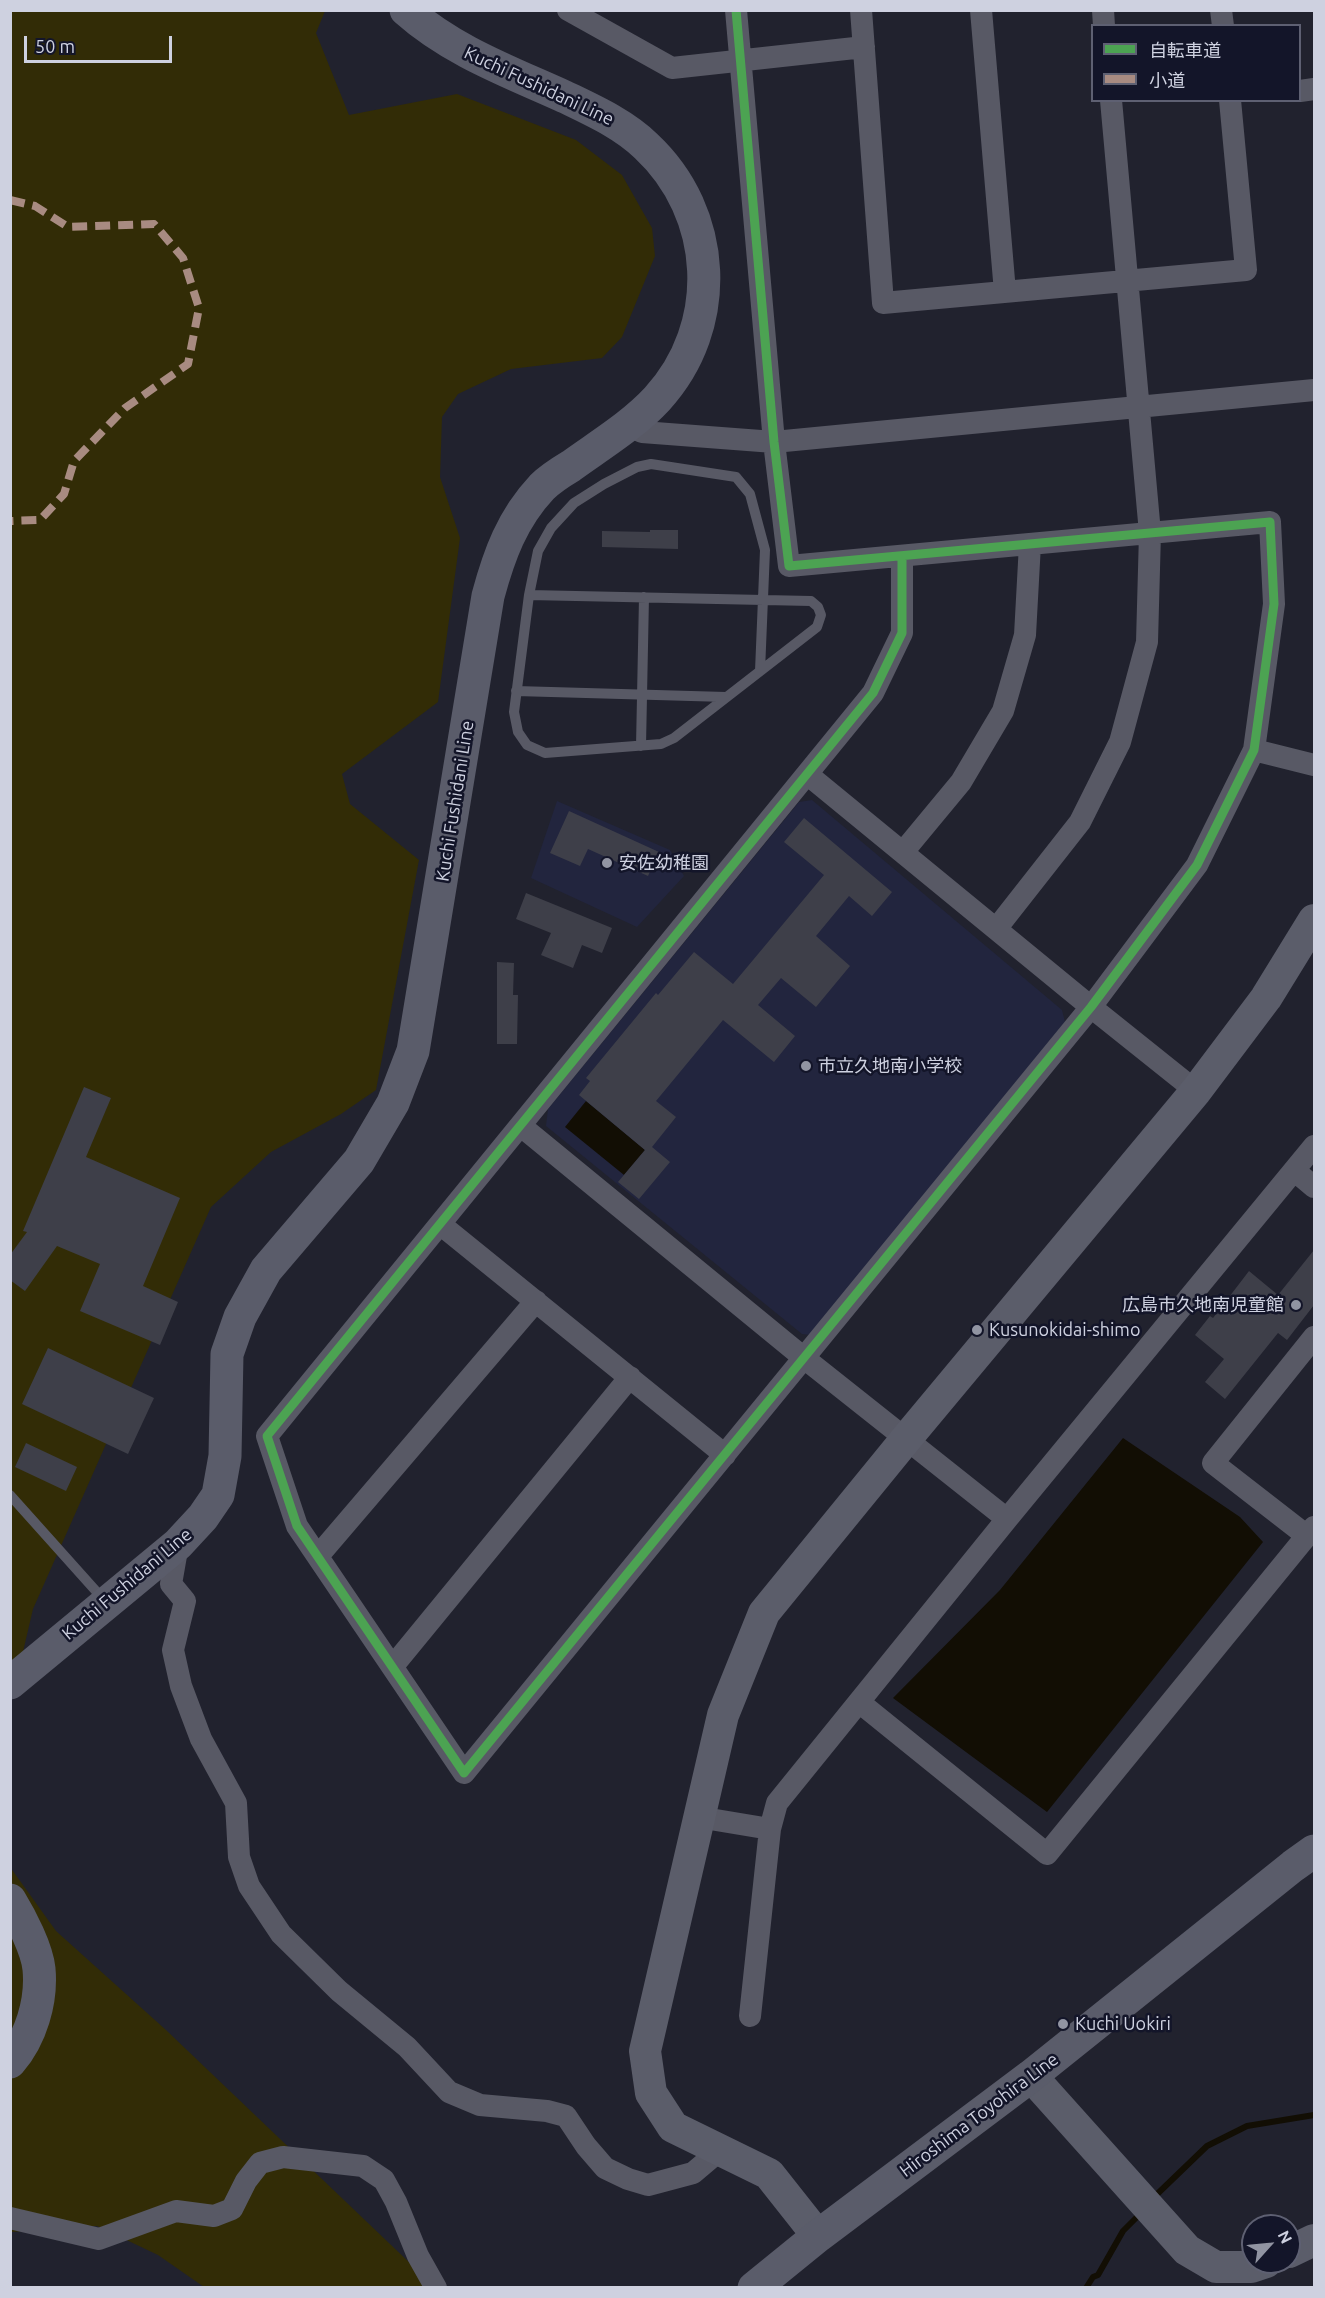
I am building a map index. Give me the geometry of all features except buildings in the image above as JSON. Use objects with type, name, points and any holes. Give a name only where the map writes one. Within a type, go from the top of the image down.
[{"type":"main road","name":"Kuchi Fushidani Line","points":[[10,1683],[178,1544],[203,1518],[218,1495],[225,1456],[227,1354],[240,1317],[266,1270],[359,1161],[393,1103],[413,1051],[488,596],[500,555],[516,520],[543,486],[657,400],[683,366],[700,317],[706,268],[694,213],[671,172],[620,124],[451,44],[406,10]]},
{"type":"main road","name":"Hiroshima Toyohira Line","points":[[754,2288],[818,2236],[1031,2076],[1314,1851]]},
{"type":"main road","points":[[10,1899],[23,1921],[39,1968],[38,2000],[30,2031],[10,2062]]},
{"type":"street","points":[[568,10],[606,20],[672,68],[864,47]]},
{"type":"street","points":[[736,10],[774,442],[789,566],[1270,522],[1274,604],[1254,750],[1197,865],[1091,1007],[465,1773],[297,1526],[267,1436],[873,693],[902,633],[902,556]]},
{"type":"street","points":[[861,10],[882,303],[1246,270],[1230,102]]},
{"type":"street","points":[[981,10],[1005,292]]},
{"type":"street","points":[[996,929],[1080,822],[1120,742],[1147,642],[1150,533],[1111,102]]},
{"type":"street","points":[[626,425],[642,432],[774,442],[1314,390]]},
{"type":"street","points":[[903,852],[961,782],[1003,711],[1025,635],[1030,544]]},
{"type":"street","points":[[1254,750],[1314,765]]},
{"type":"street","points":[[807,774],[1196,1091]]},
{"type":"street","points":[[818,2236],[769,2174],[673,2127],[651,2093],[645,2051],[723,1715],[764,1613],[1196,1091],[1266,998],[1314,920]]},
{"type":"street","points":[[520,1126],[804,1358],[1007,1519]]},
{"type":"street","points":[[750,2016],[770,1829],[777,1803],[1314,1146]]},
{"type":"street","points":[[1295,1171],[1314,1187]]},
{"type":"street","points":[[440,1224],[725,1455]]},
{"type":"street","points":[[318,1556],[536,1301]]},
{"type":"street","points":[[859,1702],[1047,1854],[1311,1532],[1213,1463],[1314,1337]]},
{"type":"street","points":[[393,1666],[630,1377]]},
{"type":"street","points":[[178,1544],[171,1584],[184,1601],[173,1650],[181,1686],[201,1739],[236,1803],[239,1857],[249,1886],[281,1934],[339,1991],[407,2048],[449,2092],[480,2105],[547,2111],[566,2116],[586,2146],[605,2168],[628,2180],[648,2185],[693,2173],[719,2151]]},
{"type":"street","points":[[698,1817],[770,1829]]},
{"type":"street","points":[[1031,2076],[1186,2250],[1216,2267],[1241,2267]]},
{"type":"street","points":[[10,2218],[99,2239],[176,2211],[214,2216],[232,2209],[246,2181],[260,2163],[283,2157],[363,2166],[384,2180],[396,2202],[418,2256],[436,2288]]},
{"type":"lane","points":[[529,595],[644,597],[762,600],[811,601],[818,607],[821,615],[817,627],[674,738],[661,744],[545,753],[527,745],[518,732],[514,712],[529,595],[538,550],[551,528],[574,503],[637,467],[651,464],[736,477],[750,494],[765,550],[762,600],[760,671]]},
{"type":"lane","points":[[641,746],[644,597]]},
{"type":"lane","points":[[516,691],[726,697]]},
{"type":"lane","points":[[10,1495],[106,1602]]},
{"type":"shaded area","points":[[11,11],[325,11],[316,33],[349,115],[457,94],[576,140],[622,175],[652,228],[655,256],[622,337],[602,358],[511,369],[458,394],[442,417],[440,477],[460,538],[438,702],[342,774],[350,804],[419,860],[376,1090],[341,1114],[271,1152],[211,1207],[33,1609],[11,1703]]},
{"type":"shaded area","name":"市立久地南小学校","points":[[812,800],[1062,1010],[1065,1022],[811,1335],[802,1334],[546,1126],[548,1109],[799,802]]},
{"type":"shaded area","name":"安佐幼稚園","points":[[557,801],[670,850],[684,876],[637,927],[531,878]]},
{"type":"shaded area","points":[[586,1101],[645,1150],[624,1175],[565,1127]]},
{"type":"shaded area","points":[[1123,1438],[1240,1517],[1263,1542],[1047,1812],[893,1698],[1000,1590]]},
{"type":"shaded area","points":[[10,1867],[56,1931],[166,2030],[435,2287],[204,2287],[158,2255],[97,2226],[11,2232]]},
{"type":"waterway","points":[[1152,2199],[1207,2146],[1247,2126],[1314,2115]]},
{"type":"waterway","points":[[1086,2288],[1093,2277],[1098,2275],[1123,2231],[1142,2212]]},
{"type":"marked path","points":[[10,200],[35,206],[68,227],[154,224],[183,258],[199,308],[188,364],[125,408],[74,461],[64,494],[40,520],[10,521]]},
{"type":"cycle path","points":[[736,10],[774,442],[789,566],[1270,522],[1274,604],[1254,750],[1197,865],[1091,1007],[464,1773],[297,1526],[267,1436],[873,693],[902,633],[902,556]]},
{"type":"place","name":"安佐幼稚園","points":[[607,863]]},
{"type":"place","name":"市立久地南小学校","points":[[806,1066]]},
{"type":"place","name":"広島市久地南児童館","points":[[1296,1305]]},
{"type":"place","name":"Kusunokidai-shimo","points":[[977,1330]]},
{"type":"place","name":"Kuchi Uokiri","points":[[1063,2024]]}]
